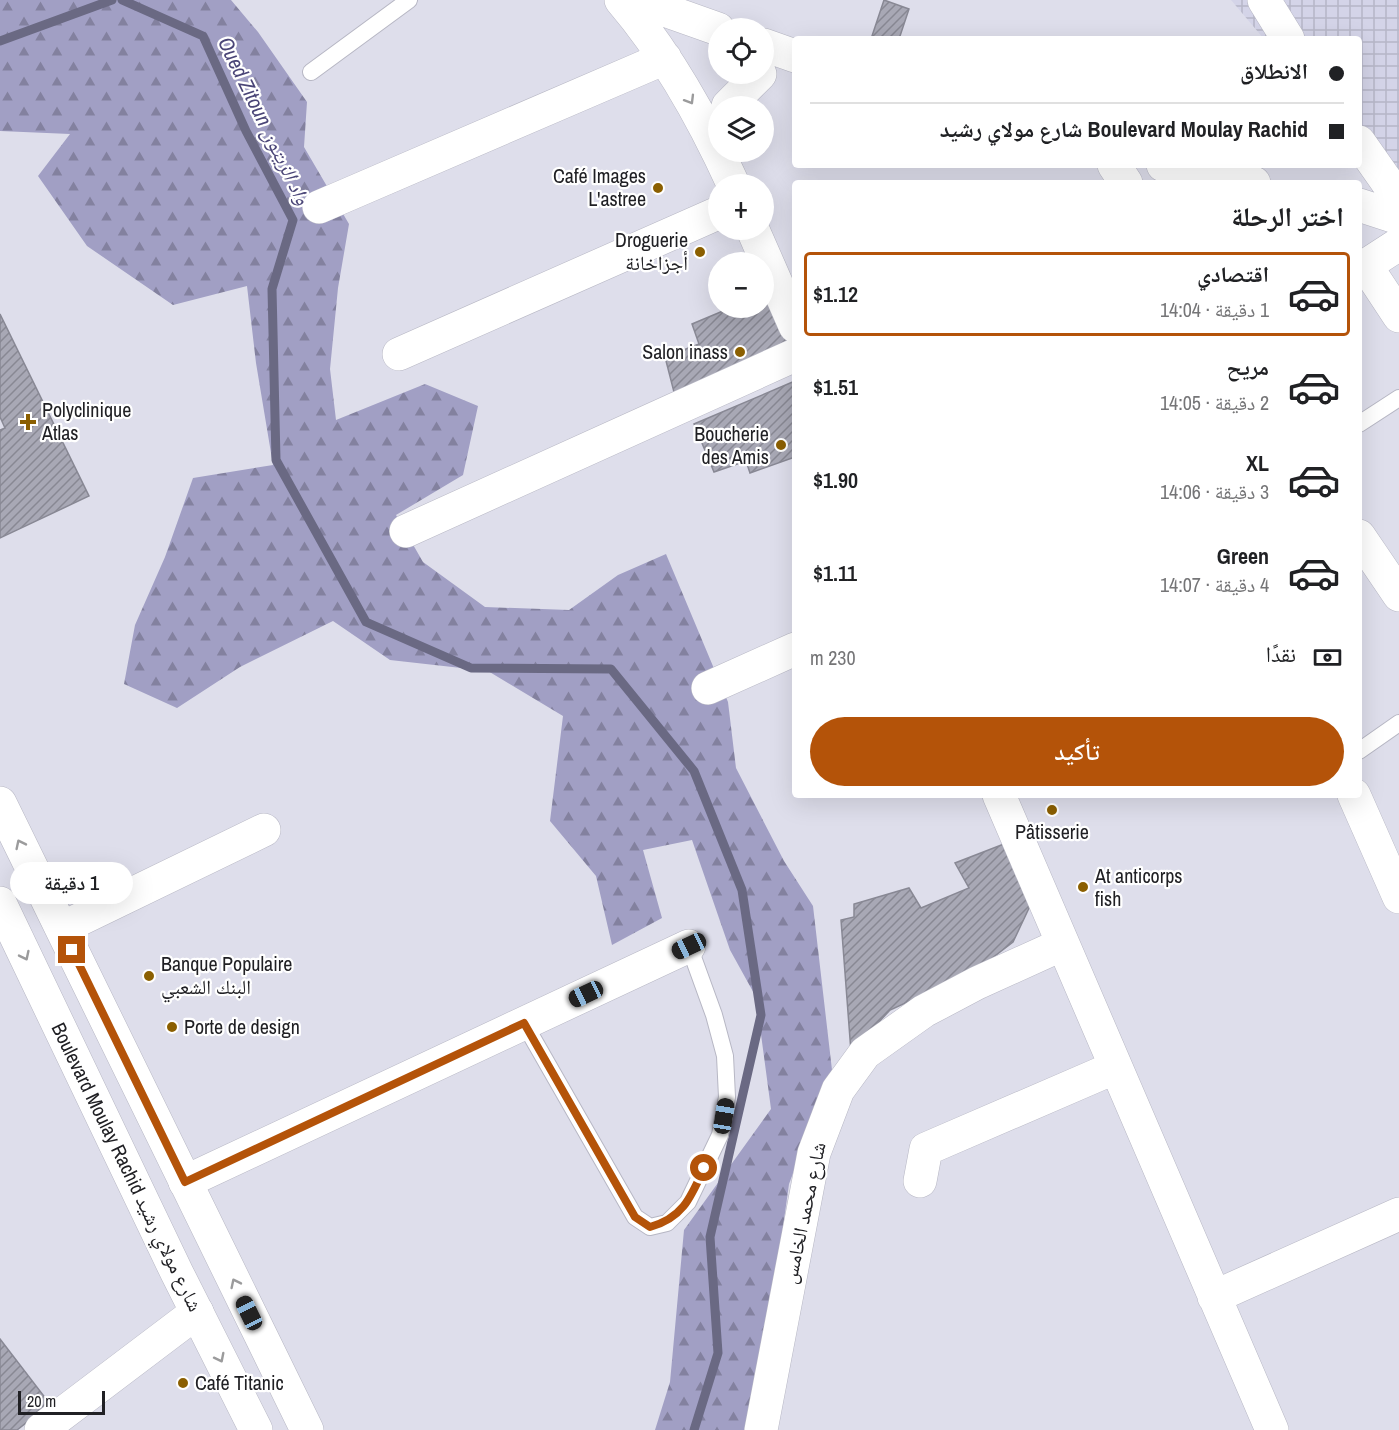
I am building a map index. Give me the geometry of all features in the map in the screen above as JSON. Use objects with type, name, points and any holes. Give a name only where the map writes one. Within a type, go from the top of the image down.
[{"type":"street","points":[[621,0],[644,26],[665,58],[708,107]]},
{"type":"street","points":[[636,0],[708,25]]},
{"type":"street","points":[[1264,0],[1286,36]]},
{"type":"street","points":[[319,207],[665,58]]},
{"type":"street","points":[[741,96],[751,84]]},
{"type":"street","points":[[1362,146],[1399,199]]},
{"type":"street","points":[[1178,168],[1239,180]]},
{"type":"street","points":[[1362,206],[1399,218]]},
{"type":"street","points":[[399,354],[708,217]]},
{"type":"street","points":[[757,240],[792,319]]},
{"type":"street","points":[[1399,244],[1362,268],[1399,316]]},
{"type":"street","points":[[406,531],[792,357]]},
{"type":"street","points":[[1362,539],[1394,575]]},
{"type":"street","points":[[708,688],[792,651]]},
{"type":"street","points":[[1000,798],[1272,1430]]},
{"type":"street","points":[[1355,798],[1397,887]]},
{"type":"street","points":[[0,803],[307,1430]]},
{"type":"street","points":[[62,928],[264,830]]},
{"type":"street","name":"Boulevard Moulay Rachid شارع مولاي رشيد","points":[[0,903],[256,1430]]},
{"type":"street","name":"شارع محمد الخامس","points":[[761,1430],[814,1153],[838,1090],[865,1053],[924,1011],[977,983],[1063,944]]},
{"type":"street","points":[[185,1182],[689,946]]},
{"type":"street","points":[[920,1181],[926,1149],[1116,1067]]},
{"type":"street","points":[[1214,1297],[1399,1214]]},
{"type":"street","points":[[41,1430],[197,1312]]},
{"type":"lane","points":[[311,72],[409,0]]},
{"type":"lane","points":[[1362,422],[1399,398]]},
{"type":"lane","points":[[1362,749],[1399,723]]},
{"type":"lane","points":[[524,1023],[635,1217],[650,1227],[667,1222],[688,1202],[720,1135],[727,1097],[725,1056],[714,1015],[689,946]]},
{"type":"shaded area","points":[[1231,0],[1399,0],[1399,197],[1362,154],[1362,36],[1261,36]]},
{"type":"green space","points":[[0,0],[231,0],[258,32],[307,102],[304,147],[349,224],[338,288],[330,369],[336,420],[425,384],[478,406],[463,475],[396,515],[423,562],[485,607],[569,610],[618,575],[666,554],[728,702],[736,768],[784,861],[813,906],[832,1070],[789,1184],[768,1335],[749,1430],[655,1430],[670,1382],[684,1230],[771,1109],[756,997],[730,950],[692,840],[643,850],[662,918],[612,945],[596,876],[550,821],[563,716],[488,671],[390,660],[333,621],[240,667],[177,708],[124,684],[135,625],[165,557],[193,478],[273,465],[256,363],[247,286],[173,305],[87,246],[38,176],[70,134],[0,131]]},
{"type":"building","points":[[884,0],[909,9],[900,36],[872,36]]},
{"type":"building","points":[[774,308],[792,333],[792,338],[675,396],[665,357],[699,344],[692,324],[708,317],[774,318]]},
{"type":"building","name":"Polyclinique Atlas","points":[[0,314],[89,496],[0,538],[0,430],[5,428],[0,417]]},
{"type":"building","points":[[792,382],[792,458],[750,473],[746,461],[714,472],[694,424]]},
{"type":"building","points":[[1009,842],[1030,906],[1013,942],[975,971],[890,1010],[851,1052],[841,920],[854,917],[854,904],[909,888],[921,908],[969,888],[955,863]]},
{"type":"building","points":[[0,1339],[50,1404],[17,1430],[0,1430]]},
{"type":"waterway","name":"Oued Zitoun واد الزيتون","points":[[0,41],[112,0]]},
{"type":"waterway","name":"Oued Zitoun واد الزيتون","points":[[122,0],[203,36],[246,131],[293,220],[272,289],[276,460],[366,622],[471,668],[611,669],[694,771],[742,890],[761,1015],[710,1237],[718,1353],[694,1430]]},
{"type":"place","name":"Café Images L'astree","points":[[658,188]]},
{"type":"place","name":"Droguerie أجزاخانة","points":[[700,252]]},
{"type":"place","name":"Salon inass","points":[[740,352]]},
{"type":"place","name":"Polyclinique Atlas","points":[[28,422]]},
{"type":"place","name":"Boucherie des Amis","points":[[781,445]]},
{"type":"place","name":"Pâtisserie","points":[[1052,810]]},
{"type":"place","name":"At anticorps fish","points":[[1083,887]]},
{"type":"place","name":"Banque Populaire البنك الشعبي","points":[[149,976]]},
{"type":"place","name":"Porte de design","points":[[172,1027]]},
{"type":"place","name":"Café Titanic","points":[[183,1383]]},
{"type":"route","points":[[72,950],[185,1182],[524,1023],[635,1217],[650,1227],[667,1222],[688,1202],[704,1168]]}]
